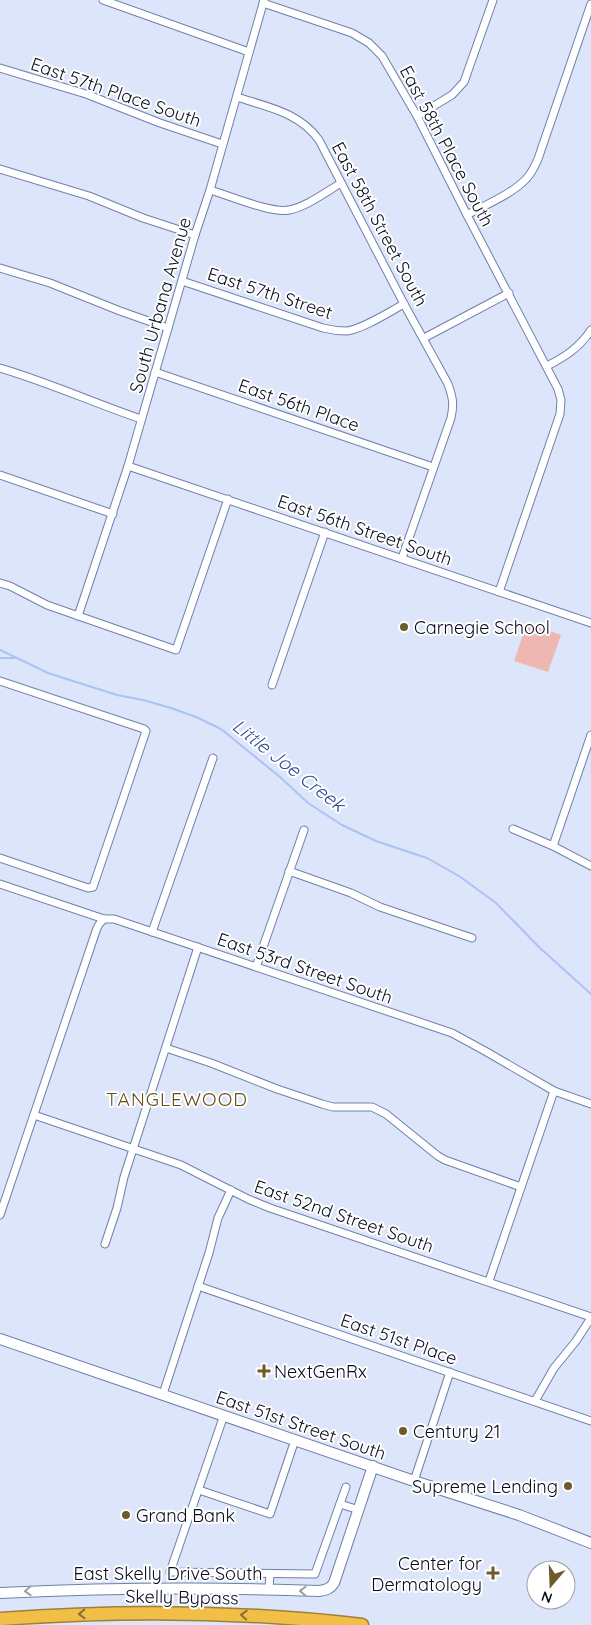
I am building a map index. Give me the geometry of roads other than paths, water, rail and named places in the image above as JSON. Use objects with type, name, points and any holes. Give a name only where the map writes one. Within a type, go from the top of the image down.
[{"type":"highway","name":"Skelly Bypass","points":[[0,1619],[61,1615],[183,1613],[286,1617],[362,1625]]},
{"type":"main road","name":"East 51st Street South","points":[[0,1338],[414,1481],[519,1515],[591,1543]]},
{"type":"main road","points":[[359,1510],[373,1466]]},
{"type":"main road","name":"East Skelly Drive South","points":[[0,1593],[142,1588],[319,1591],[330,1588],[334,1583],[359,1510]]},
{"type":"street","points":[[102,0],[249,52]]},
{"type":"street","points":[[417,116],[452,95],[464,82],[493,0]]},
{"type":"street","name":"South Urbana Avenue","points":[[78,616],[128,466],[237,97],[263,1]]},
{"type":"street","name":"East 58th Place South","points":[[263,1],[352,33],[369,43],[382,56],[417,116],[558,389],[561,400],[560,414],[499,592]]},
{"type":"street","points":[[467,215],[518,186],[533,170],[591,5]]},
{"type":"street","name":"East 57th Place South","points":[[0,68],[86,94],[160,123],[222,144]]},
{"type":"street","name":"East 58th Street South","points":[[237,97],[283,113],[304,123],[319,140],[404,304],[424,338],[453,396],[451,418],[433,467]]},
{"type":"street","points":[[0,169],[89,196],[143,218],[195,235]]},
{"type":"street","points":[[210,190],[278,211],[298,207],[341,183]]},
{"type":"street","points":[[0,268],[50,283],[168,328]]},
{"type":"street","name":"East 57th Street","points":[[182,281],[323,328],[339,331],[359,327],[404,304]]},
{"type":"street","points":[[424,338],[508,293]]},
{"type":"street","points":[[547,366],[567,356],[591,330]]},
{"type":"street","points":[[0,368],[40,380],[141,419]]},
{"type":"street","name":"East 56th Place","points":[[155,372],[433,467]]},
{"type":"street","name":"East 56th Street South","points":[[128,466],[591,623]]},
{"type":"street","points":[[402,558],[433,467]]},
{"type":"street","points":[[0,475],[113,514]]},
{"type":"street","points":[[0,583],[10,586],[47,605],[176,650],[228,499]]},
{"type":"street","points":[[272,685],[325,532]]},
{"type":"street","points":[[0,681],[146,731],[93,887],[88,888],[0,858]]},
{"type":"street","points":[[553,846],[591,735]]},
{"type":"street","points":[[152,932],[214,758]]},
{"type":"street","points":[[513,829],[553,846],[591,866]]},
{"type":"street","points":[[256,968],[304,830]]},
{"type":"street","points":[[289,871],[351,893],[380,907],[472,938]]},
{"type":"street","name":"East 53rd Street South","points":[[0,884],[104,919],[114,918],[452,1034],[485,1050],[554,1091],[591,1104]]},
{"type":"street","points":[[0,1215],[97,928],[104,919]]},
{"type":"street","points":[[105,1244],[117,1208],[124,1177],[198,947]]},
{"type":"street","points":[[166,1048],[322,1104],[333,1107],[372,1107],[386,1114],[445,1160],[521,1187]]},
{"type":"street","points":[[489,1281],[554,1091]]},
{"type":"street","name":"East 52nd Street South","points":[[34,1115],[181,1164],[248,1199],[286,1214],[489,1281],[591,1318]]},
{"type":"street","points":[[163,1394],[218,1218],[232,1190]]},
{"type":"street","name":"East 51st Place","points":[[198,1286],[591,1421]]},
{"type":"street","points":[[535,1401],[554,1368],[576,1341],[591,1318]]},
{"type":"street","points":[[414,1481],[450,1372]]},
{"type":"street","points":[[224,1415],[170,1572],[315,1574],[346,1487]]},
{"type":"street","points":[[199,1490],[270,1514],[295,1440]]},
{"type":"street","points":[[340,1504],[359,1510]]},
{"type":"street","points":[[270,1574],[270,1589]]},
{"type":"waterway","name":"Little Joe Creek","points":[[0,650],[48,673],[117,695],[171,708],[221,729],[280,777],[308,803],[342,825],[376,841],[427,858],[459,876],[496,903],[540,948],[591,994]]},
{"type":"waterway","name":"Little Joe Creek","points":[[0,658],[15,658]]},
{"type":"place","name":"Carnegie School","points":[[404,627]]},
{"type":"place","name":"NextGenRx","points":[[264,1371]]},
{"type":"place","name":"Century 21","points":[[403,1431]]},
{"type":"place","name":"Supreme Lending","points":[[568,1486]]},
{"type":"place","name":"Grand Bank","points":[[126,1515]]},
{"type":"place","name":"Center for Dermatology","points":[[493,1573]]},
{"type":"district","name":"TANGLEWOOD","points":[[177,1099]]}]
